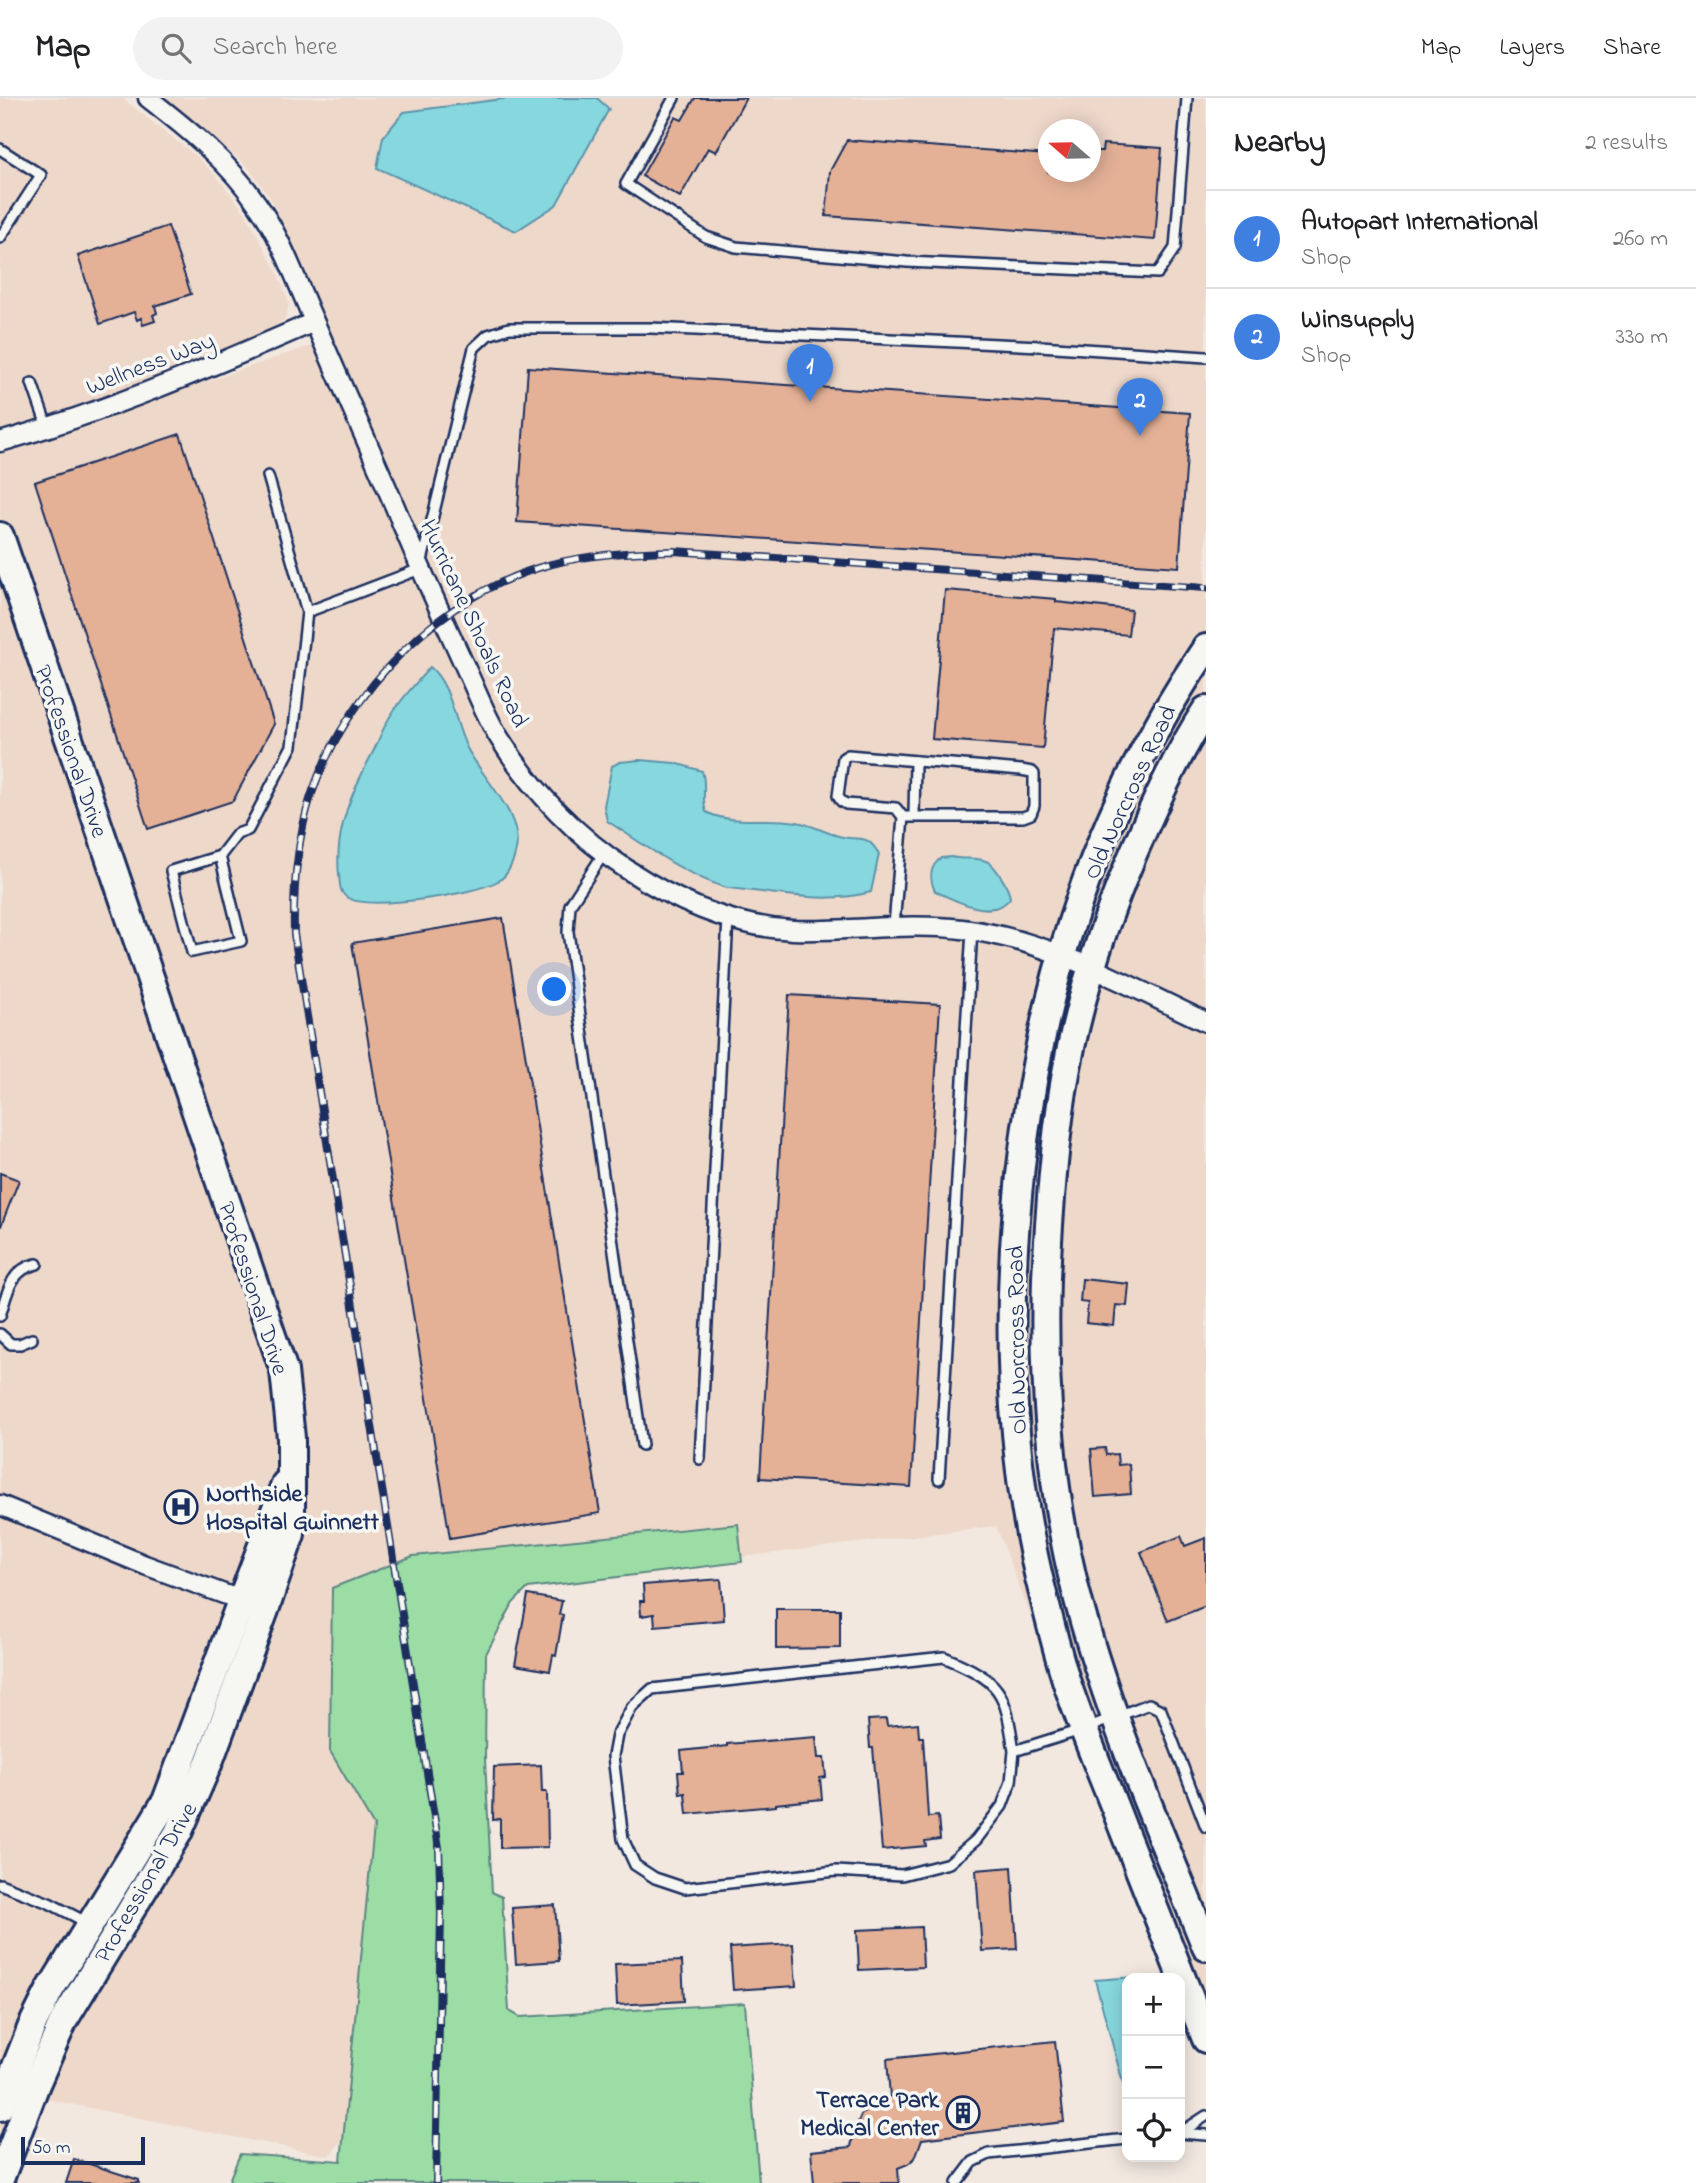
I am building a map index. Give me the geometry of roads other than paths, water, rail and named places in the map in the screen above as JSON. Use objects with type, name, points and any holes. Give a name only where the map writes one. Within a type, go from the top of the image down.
[{"type":"main road","name":"Professional Drive","points":[[0,536],[284,1371],[291,1469],[253,1605]]},
{"type":"main road","name":"Old Norcross Road","points":[[1206,648],[1178,689],[1149,740],[1114,813],[1084,883],[1061,956],[1042,1030],[1026,1112],[1013,1253],[1011,1321],[1012,1389],[1018,1456],[1032,1546],[1067,1683],[1206,2039]]},
{"type":"main road","name":"Old Norcross Road","points":[[1206,710],[1147,821],[1122,879],[1091,969],[1071,1048],[1057,1131],[1048,1232],[1044,1334],[1048,1420],[1058,1503],[1075,1585],[1097,1667],[1114,1716],[1206,1947]]},
{"type":"main road","points":[[0,2106],[32,2026],[50,1990],[102,1930],[166,1801],[253,1605]]},
{"type":"main road","name":"Professional Drive","points":[[0,2179],[36,2084],[102,1930]]},
{"type":"street","name":"Hurricane Shoals Road","points":[[148,98],[222,160],[248,191],[272,228],[420,569],[498,736],[544,796],[604,853],[688,904],[728,918],[792,930],[934,926],[972,930],[1019,940],[1091,969],[1206,1022]]},
{"type":"street","name":"Wellness Way","points":[[0,442],[48,429],[192,375],[314,322]]},
{"type":"street","points":[[0,1505],[145,1565],[253,1605]]},
{"type":"lane","points":[[674,98],[626,184],[720,244],[907,262],[1158,273],[1175,248],[1187,98]]},
{"type":"lane","points":[[0,149],[41,175],[0,238]]},
{"type":"lane","points":[[307,612],[420,569],[474,348],[488,335],[509,328],[703,330],[1206,357]]},
{"type":"lane","points":[[32,383],[48,429]]},
{"type":"lane","points":[[220,856],[241,941],[192,952],[171,871],[220,856],[237,834],[248,830],[292,746],[307,612],[268,476]]},
{"type":"lane","points":[[848,755],[1034,774],[1034,806],[1031,814],[1023,817],[909,817],[896,808],[846,804],[841,801],[838,796],[844,758],[848,755]]},
{"type":"lane","points":[[894,926],[915,761]]},
{"type":"lane","points":[[604,853],[570,905],[568,932],[642,1445]]},
{"type":"lane","points":[[700,1459],[728,918]]},
{"type":"lane","points":[[939,1479],[972,930]]},
{"type":"lane","points":[[0,1316],[12,1279],[27,1266],[37,1264]]},
{"type":"lane","points":[[0,1334],[11,1344],[32,1339]]},
{"type":"lane","points":[[944,1657],[979,1672],[997,1689],[1008,1709],[1014,1751],[1011,1782],[1002,1806],[976,1840],[949,1863],[902,1875],[836,1871],[685,1888],[655,1878],[635,1865],[623,1839],[613,1756],[617,1735],[632,1707],[652,1689],[944,1657]]},
{"type":"lane","points":[[1014,1751],[1084,1729],[1149,1704],[1161,1710],[1206,1827]]},
{"type":"lane","points":[[0,1884],[49,1903],[102,1930]]},
{"type":"lane","points":[[1185,2130],[1206,2116]]},
{"type":"lane","points":[[1185,2134],[1206,2136]]},
{"type":"lane","points":[[957,2183],[973,2162],[989,2154],[1122,2140]]},
{"type":"water","points":[[510,98],[597,98],[609,109],[556,205],[516,231],[377,168],[383,137],[404,112]]},
{"type":"water","points":[[430,667],[448,694],[467,748],[508,810],[517,837],[514,859],[502,879],[486,886],[423,899],[360,902],[348,898],[340,888],[338,858],[342,826],[359,780],[388,721]]},
{"type":"water","points":[[640,760],[675,763],[702,771],[706,812],[717,816],[739,820],[797,822],[837,836],[867,840],[879,854],[871,892],[817,898],[727,888],[680,867],[607,821],[604,806],[612,766],[620,762]]},
{"type":"water","points":[[941,858],[978,859],[990,863],[1001,877],[1010,898],[1003,905],[985,909],[963,904],[935,891],[932,869]]},
{"type":"water","points":[[1122,1978],[1122,2080],[1095,1980]]},
{"type":"railway","points":[[436,2183],[441,1914],[439,1848],[294,934],[295,882],[302,830],[311,796],[327,757],[348,719],[374,684],[403,651],[437,622],[473,597],[511,578],[552,564],[582,558],[674,551],[1206,588]]},
{"type":"place","name":"Autopart International","points":[[810,402]]},
{"type":"place","name":"Winsupply","points":[[1140,436]]},
{"type":"place","name":"Northside Hospital Gwinnett","points":[[181,1507]]},
{"type":"place","name":"Terrace Park Medical Center","points":[[963,2113]]}]
